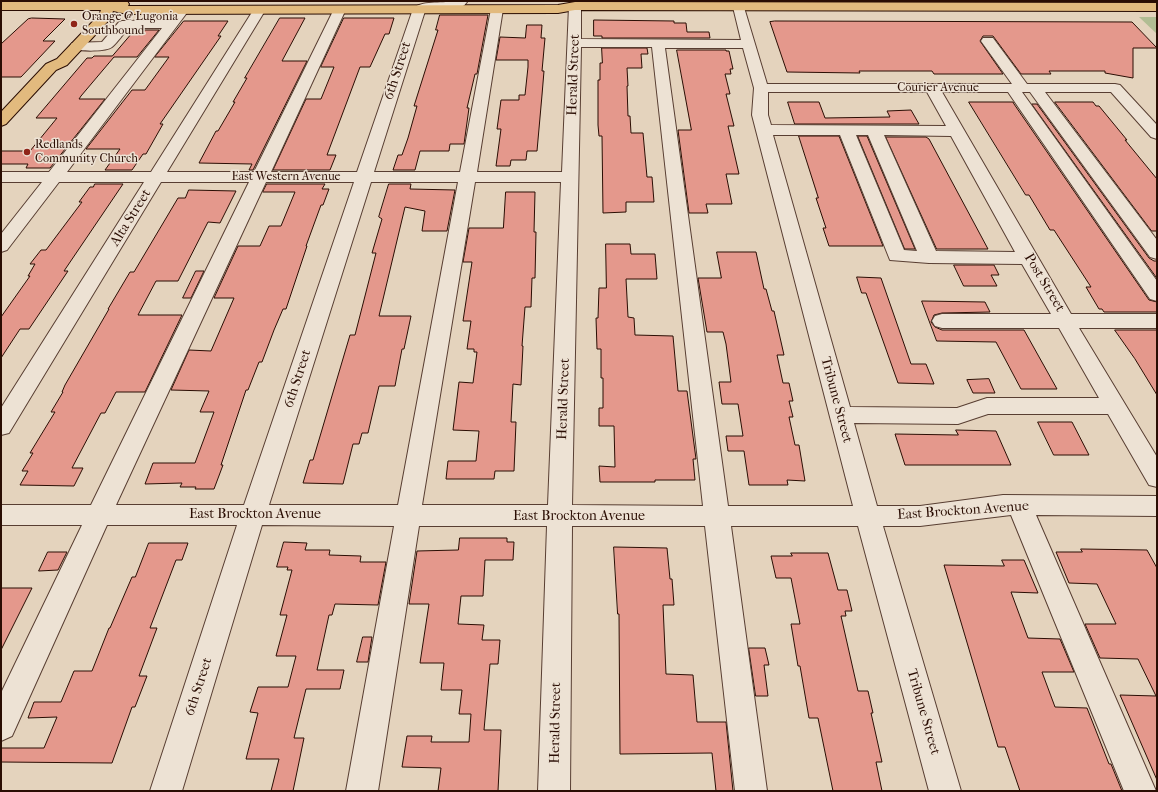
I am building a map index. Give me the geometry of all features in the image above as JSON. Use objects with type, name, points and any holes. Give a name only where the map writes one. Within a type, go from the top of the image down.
[{"type":"main road","points":[[461,2],[549,2],[575,6],[1157,7]]},
{"type":"main road","points":[[1,6],[137,3],[417,4],[497,9],[558,9],[575,6]]},
{"type":"main road","points":[[111,4],[127,10],[183,10],[369,9],[417,4]]},
{"type":"main road","points":[[1,121],[51,67],[62,62],[105,16],[111,4]]},
{"type":"main road","points":[[51,67],[50,62],[92,16],[111,4]]},
{"type":"street","points":[[417,4],[424,6],[452,6],[461,2]]},
{"type":"street","name":"6th Street","points":[[166,791],[417,4]]},
{"type":"street","name":"Herald Street","points":[[554,791],[560,517],[575,6]]},
{"type":"street","name":"Tribune Street","points":[[739,7],[761,88],[760,115],[840,415],[945,791]]},
{"type":"street","name":"Alta Street","points":[[1,427],[260,9]]},
{"type":"street","points":[[1,726],[99,515],[340,9]]},
{"type":"street","points":[[362,791],[408,516],[497,9]]},
{"type":"street","points":[[1,246],[183,10]]},
{"type":"street","points":[[77,46],[105,46],[127,24],[172,24]]},
{"type":"street","points":[[988,41],[1023,88],[1157,253]]},
{"type":"street","points":[[575,43],[749,44]]},
{"type":"street","points":[[658,44],[751,791]]},
{"type":"street","name":"Courier Avenue","points":[[761,88],[1115,88],[1157,134]]},
{"type":"street","name":"Post Street","points":[[932,88],[1028,258],[1157,478]]},
{"type":"street","points":[[1023,88],[1157,295]]},
{"type":"street","points":[[765,130],[956,131]]},
{"type":"street","points":[[846,130],[897,256],[1028,258]]},
{"type":"street","points":[[874,130],[929,257]]},
{"type":"street","name":"East Western Avenue","points":[[1,177],[570,177]]},
{"type":"street","points":[[942,322],[1157,321]]},
{"type":"street","points":[[840,415],[958,416],[987,406],[1115,406]]},
{"type":"street","points":[[1019,505],[1140,791]]},
{"type":"street","name":"East Brockton Avenue","points":[[1,515],[560,517],[920,516],[985,506],[1157,506]]},
{"type":"green space","points":[[1139,17],[1157,17],[1157,34]]},
{"type":"building","points":[[440,15],[488,15],[477,74],[475,74],[467,108],[469,108],[464,144],[450,144],[449,151],[420,151],[415,170],[393,170],[398,155],[402,155],[408,138],[417,106],[414,106],[438,30],[436,30]]},
{"type":"building","points":[[280,18],[305,18],[282,61],[307,61],[253,170],[249,170],[252,164],[199,163],[216,131],[218,131],[235,102],[233,102],[247,78],[245,78]]},
{"type":"building","points":[[344,18],[394,18],[389,34],[385,34],[370,67],[360,67],[327,155],[336,155],[330,170],[273,170],[306,99],[321,99],[334,67],[321,67]]},
{"type":"building","points":[[28,19],[65,19],[43,41],[55,41],[21,77],[1,77],[1,44]]},
{"type":"building","points":[[594,20],[674,21],[674,23],[686,23],[687,32],[709,32],[710,38],[602,38],[602,36],[594,36]]},
{"type":"building","points":[[184,21],[228,21],[218,36],[221,36],[160,124],[163,124],[146,154],[143,154],[132,170],[105,170],[120,149],[86,149],[132,90],[145,90],[169,57],[155,57]]},
{"type":"building","points":[[770,22],[1132,22],[1157,48],[1133,48],[1133,78],[1105,73],[1105,71],[1049,71],[1051,74],[1021,74],[993,36],[983,36],[980,41],[1003,74],[934,74],[932,71],[859,71],[860,73],[787,72]]},
{"type":"building","points":[[527,25],[542,25],[541,38],[545,38],[542,71],[544,71],[537,151],[527,151],[526,160],[511,160],[510,166],[496,166],[501,129],[497,129],[501,100],[519,100],[519,95],[525,95],[528,67],[528,60],[496,60],[500,37],[525,38]]},
{"type":"building","points":[[135,30],[159,30],[137,57],[114,57],[81,96],[79,99],[105,99],[50,168],[26,168],[28,164],[1,164],[1,151],[30,151],[57,118],[36,118],[87,58],[92,58],[94,56],[112,56]]},
{"type":"building","points":[[602,48],[647,48],[648,54],[641,54],[642,68],[627,68],[628,116],[630,116],[631,133],[643,133],[647,177],[652,177],[654,202],[626,202],[626,212],[603,213],[602,136],[599,136],[598,125],[598,80],[600,80]]},
{"type":"building","points":[[677,50],[729,51],[733,69],[730,69],[731,74],[725,74],[730,94],[726,94],[734,126],[728,126],[739,174],[726,174],[732,204],[706,204],[708,213],[689,213],[678,130],[691,130]]},
{"type":"building","points":[[788,102],[819,102],[825,118],[890,117],[887,111],[911,110],[919,124],[795,124]]},
{"type":"building","points":[[969,102],[1013,102],[1149,300],[1157,302],[1157,312],[1104,312],[1102,309],[1099,309],[1086,287],[1091,287],[1054,230],[1050,230],[1029,195],[1026,195]]},
{"type":"building","points":[[1055,102],[1093,102],[1096,106],[1099,106],[1127,140],[1125,140],[1157,179],[1157,231],[1152,231]]},
{"type":"building","points":[[1032,104],[1037,104],[1149,258],[1157,261],[1157,278]]},
{"type":"building","points":[[799,136],[839,136],[883,246],[829,246],[823,228],[826,228],[816,198],[818,198]]},
{"type":"building","points":[[858,136],[867,136],[915,249],[905,249]]},
{"type":"building","points":[[886,137],[926,137],[929,139],[988,249],[937,249]]},
{"type":"building","points":[[95,184],[123,184],[64,271],[68,271],[29,329],[20,329],[1,358],[1,317],[30,276],[28,276],[35,264],[30,264],[41,250],[46,250],[82,202],[79,202],[90,187],[93,187]]},
{"type":"building","points":[[267,184],[325,184],[322,189],[329,189],[323,205],[321,205],[306,246],[286,309],[283,309],[262,362],[259,362],[248,390],[246,390],[214,489],[180,487],[182,483],[145,484],[153,463],[195,463],[214,412],[200,412],[209,391],[171,390],[189,350],[211,351],[234,298],[214,298],[238,246],[260,246],[269,226],[281,226],[295,192],[263,192]]},
{"type":"building","points":[[389,184],[411,184],[410,189],[455,190],[447,231],[422,231],[425,211],[405,207],[379,316],[411,316],[404,349],[402,349],[395,386],[379,386],[368,433],[362,433],[359,444],[353,444],[343,484],[303,483],[310,460],[313,460],[350,335],[355,335],[376,253],[372,253],[382,219],[379,217]]},
{"type":"building","points":[[189,190],[236,191],[220,223],[208,222],[178,281],[156,281],[138,315],[182,315],[145,392],[116,392],[105,413],[101,413],[72,468],[83,468],[74,486],[20,485],[28,471],[22,471],[33,453],[30,453],[55,412],[51,412],[108,309],[130,272],[134,272],[178,198],[185,198]]},
{"type":"building","points":[[506,192],[535,192],[535,278],[532,278],[531,307],[525,307],[521,385],[513,384],[511,422],[516,422],[514,471],[495,471],[494,479],[446,479],[448,461],[476,461],[479,431],[453,430],[459,382],[473,383],[477,352],[474,352],[474,349],[467,349],[471,321],[463,321],[472,262],[463,262],[469,228],[503,228]]},
{"type":"building","points":[[606,244],[630,244],[631,254],[655,254],[657,279],[626,279],[628,317],[634,318],[635,335],[673,336],[678,391],[687,391],[696,459],[693,459],[695,480],[600,482],[599,466],[615,467],[614,426],[599,426],[599,408],[603,408],[603,378],[601,378],[601,349],[597,349],[596,318],[598,318],[599,288],[606,288]]},
{"type":"building","points":[[717,252],[756,252],[764,289],[766,289],[772,311],[774,311],[784,355],[777,355],[783,383],[789,383],[793,401],[789,401],[793,417],[789,417],[795,445],[799,445],[805,481],[787,480],[788,485],[749,485],[744,451],[728,451],[726,436],[743,436],[738,404],[722,404],[719,382],[731,382],[726,344],[723,332],[707,332],[698,278],[721,278]]},
{"type":"building","points":[[954,265],[994,265],[999,275],[991,275],[997,286],[964,286]]},
{"type":"building","points":[[196,271],[204,271],[191,298],[183,298]]},
{"type":"building","points":[[857,277],[881,278],[911,364],[926,364],[934,384],[898,383],[866,293],[862,293]]},
{"type":"building","points":[[922,301],[985,302],[990,312],[942,313],[934,315],[931,322],[935,327],[942,330],[1024,330],[1057,389],[1021,389],[996,342],[937,341]]},
{"type":"building","points":[[1115,330],[1157,330],[1157,395],[1135,359]]},
{"type":"building","points":[[989,379],[995,393],[973,393],[967,380]]},
{"type":"building","points":[[1038,422],[1072,422],[1089,455],[1054,455]]},
{"type":"building","points":[[956,430],[996,431],[1011,465],[905,465],[895,434],[958,435]]},
{"type":"building","points":[[460,538],[507,538],[507,542],[514,542],[513,560],[485,560],[483,596],[461,596],[458,624],[484,625],[482,640],[500,640],[498,664],[490,664],[484,730],[501,730],[498,791],[438,791],[441,768],[402,767],[407,736],[432,736],[431,742],[469,742],[471,714],[459,714],[462,690],[441,690],[444,663],[420,663],[429,604],[409,604],[417,551],[458,550]]},
{"type":"building","points":[[284,542],[307,543],[305,550],[330,550],[329,555],[361,556],[360,562],[386,562],[378,605],[335,604],[332,615],[329,615],[317,670],[344,670],[340,689],[306,689],[294,738],[304,738],[293,791],[271,791],[279,759],[246,759],[258,713],[250,712],[258,687],[288,687],[296,656],[276,656],[287,615],[280,615],[292,570],[287,570],[288,567],[277,567]]},
{"type":"building","points":[[149,543],[188,543],[182,560],[176,560],[150,628],[157,628],[139,676],[147,676],[135,707],[132,707],[112,763],[1,762],[1,748],[44,748],[57,717],[28,718],[34,702],[61,702],[74,671],[92,671],[109,628],[132,577],[135,577]]},
{"type":"building","points":[[614,547],[667,548],[674,605],[663,605],[666,674],[693,675],[697,722],[726,722],[733,791],[716,791],[712,753],[620,754],[619,614]]},
{"type":"building","points":[[1081,549],[1147,550],[1157,568],[1157,780],[1120,695],[1156,696],[1138,659],[1100,658],[1085,624],[1116,624],[1097,584],[1069,583],[1056,552],[1082,552]]},
{"type":"building","points":[[48,552],[67,552],[58,570],[39,571]]},
{"type":"building","points":[[791,553],[828,553],[838,590],[847,590],[852,611],[845,611],[846,616],[841,616],[858,691],[868,691],[873,713],[871,713],[882,762],[876,762],[882,791],[833,791],[818,718],[809,718],[800,666],[798,666],[791,624],[800,624],[791,578],[776,578],[771,556],[792,556]]},
{"type":"building","points":[[1002,560],[1024,560],[1038,593],[1011,592],[1028,638],[1060,639],[1074,672],[1042,672],[1055,707],[1087,708],[1109,764],[1111,764],[1122,791],[1020,791],[1005,747],[998,747],[944,565],[1004,566]]},
{"type":"building","points":[[1,588],[32,588],[1,650]]},
{"type":"building","points":[[363,637],[372,637],[368,662],[357,662]]},
{"type":"building","points":[[749,648],[765,648],[769,665],[764,665],[768,696],[756,696]]},
{"type":"place","name":"Orange @ Lugonia Southbound","points":[[74,24]]},
{"type":"place","name":"Redlands Community Church","points":[[27,152]]}]
